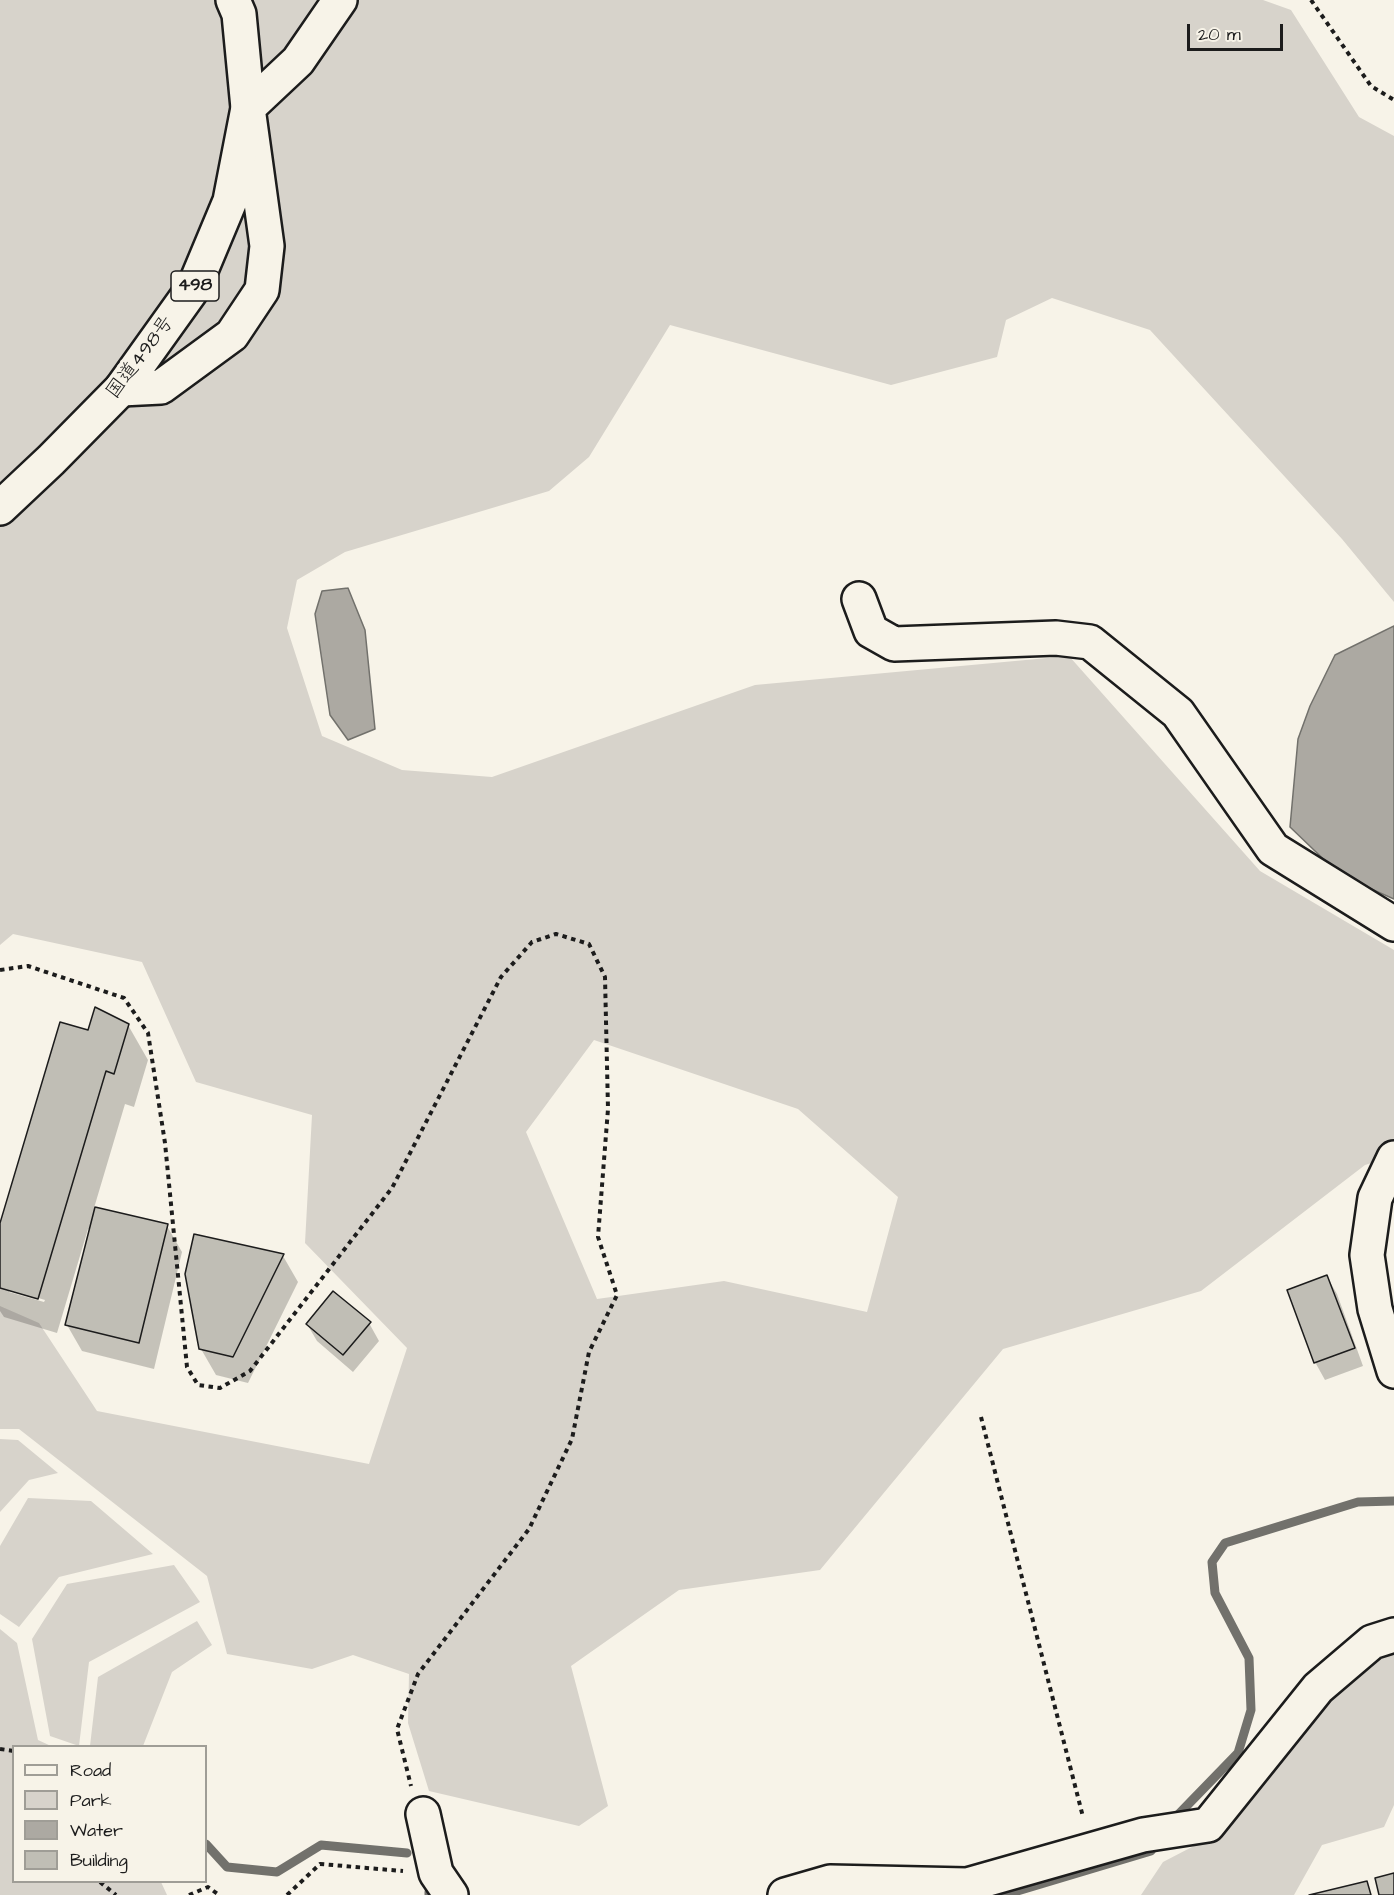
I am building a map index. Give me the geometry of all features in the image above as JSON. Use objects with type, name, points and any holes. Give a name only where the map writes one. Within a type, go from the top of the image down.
[{"type":"main road","name":"国道498号","points":[[0,508],[121,389],[194,287],[230,201],[248,108],[239,14],[233,0]]},
{"type":"main road","points":[[121,389],[161,387],[232,335],[262,290],[267,246],[248,108],[298,61],[340,0]]},
{"type":"main road","points":[[859,599],[871,631],[894,644],[1056,638],[1090,642],[1178,713],[1273,849],[1394,924]]},
{"type":"main road","points":[[1394,1158],[1375,1198],[1366,1255],[1375,1309],[1394,1371]]},
{"type":"main road","points":[[785,1895],[830,1882],[967,1885],[1143,1835],[1208,1825],[1318,1688],[1372,1642],[1394,1635]]},
{"type":"main road","points":[[423,1814],[444,1884]]},
{"type":"path","points":[[1311,0],[1371,86],[1394,100]]},
{"type":"path","points":[[0,970],[28,966],[124,998],[148,1033],[165,1143],[187,1367],[198,1385],[220,1388],[250,1371],[392,1188],[501,977],[532,942],[556,934],[589,944],[605,977],[608,1109],[598,1237],[617,1295],[589,1352],[572,1439],[529,1529],[418,1674],[397,1729],[411,1785],[423,1814]]},
{"type":"path","points":[[981,1417],[1085,1822],[1083,1851]]},
{"type":"path","points":[[287,1895],[320,1864],[444,1884]]},
{"type":"path","points":[[102,1883],[116,1895]]},
{"type":"path","points":[[189,1895],[208,1887],[219,1895]]},
{"type":"green space","points":[[0,0],[1263,0],[1291,10],[1359,117],[1394,136],[1394,602],[1342,539],[1150,330],[1052,298],[1006,320],[997,357],[891,385],[670,325],[589,457],[549,491],[345,552],[297,580],[287,628],[322,736],[402,770],[492,777],[755,685],[1069,656],[1260,871],[1394,950],[1394,1156],[1365,1165],[1201,1291],[1003,1349],[820,1570],[679,1590],[571,1666],[608,1806],[579,1826],[429,1791],[408,1723],[409,1674],[353,1655],[312,1669],[227,1654],[207,1576],[19,1429],[0,1429],[0,1306],[39,1323],[97,1411],[369,1464],[407,1348],[305,1243],[312,1115],[196,1082],[142,962],[13,934],[0,945]],"holes":[[[594,1040],[798,1109],[898,1197],[867,1312],[724,1281],[597,1299],[526,1132]]]},
{"type":"green space","points":[[0,1439],[18,1440],[58,1473],[29,1480],[0,1512]]},
{"type":"green space","points":[[28,1498],[91,1501],[153,1554],[59,1577],[19,1627],[0,1614],[0,1546]]},
{"type":"green space","points":[[174,1565],[200,1602],[89,1662],[79,1745],[50,1736],[32,1639],[67,1584]]},
{"type":"green space","points":[[197,1621],[212,1645],[172,1672],[143,1745],[90,1745],[98,1677]]},
{"type":"green space","points":[[0,1629],[17,1643],[38,1740],[49,1745],[12,1745],[12,1883],[161,1883],[167,1895],[0,1895]]},
{"type":"green space","points":[[1394,1651],[1394,1805],[1384,1827],[1322,1845],[1294,1895],[1141,1895],[1163,1862],[1215,1835],[1332,1687]]},
{"type":"water","points":[[348,588],[365,630],[375,729],[348,740],[330,715],[315,614],[322,591]]},
{"type":"water","points":[[1394,626],[1394,899],[1340,875],[1290,827],[1298,739],[1310,706],[1335,655]]},
{"type":"building","points":[[95,1007],[129,1024],[114,1074],[106,1071],[38,1299],[0,1288],[0,1223],[60,1022],[88,1030]]},
{"type":"building","points":[[95,1207],[168,1224],[139,1343],[65,1325]]},
{"type":"building","points":[[194,1234],[284,1254],[233,1357],[199,1349],[185,1274]]},
{"type":"building","points":[[1327,1275],[1355,1348],[1314,1363],[1287,1290]]},
{"type":"building","points":[[333,1291],[371,1322],[343,1355],[306,1324]]},
{"type":"building","points":[[1394,1873],[1394,1895],[1379,1895],[1375,1878]]},
{"type":"building","points":[[1367,1881],[1371,1895],[1309,1895]]},
{"type":"waterway","points":[[1173,1820],[1238,1753],[1251,1710],[1249,1658],[1215,1593],[1212,1562],[1225,1543],[1358,1502],[1394,1501]]},
{"type":"waterway","points":[[1004,1895],[1151,1851],[1158,1841]]},
{"type":"waterway","points":[[207,1845],[227,1867],[277,1872],[321,1845],[407,1853]]}]
